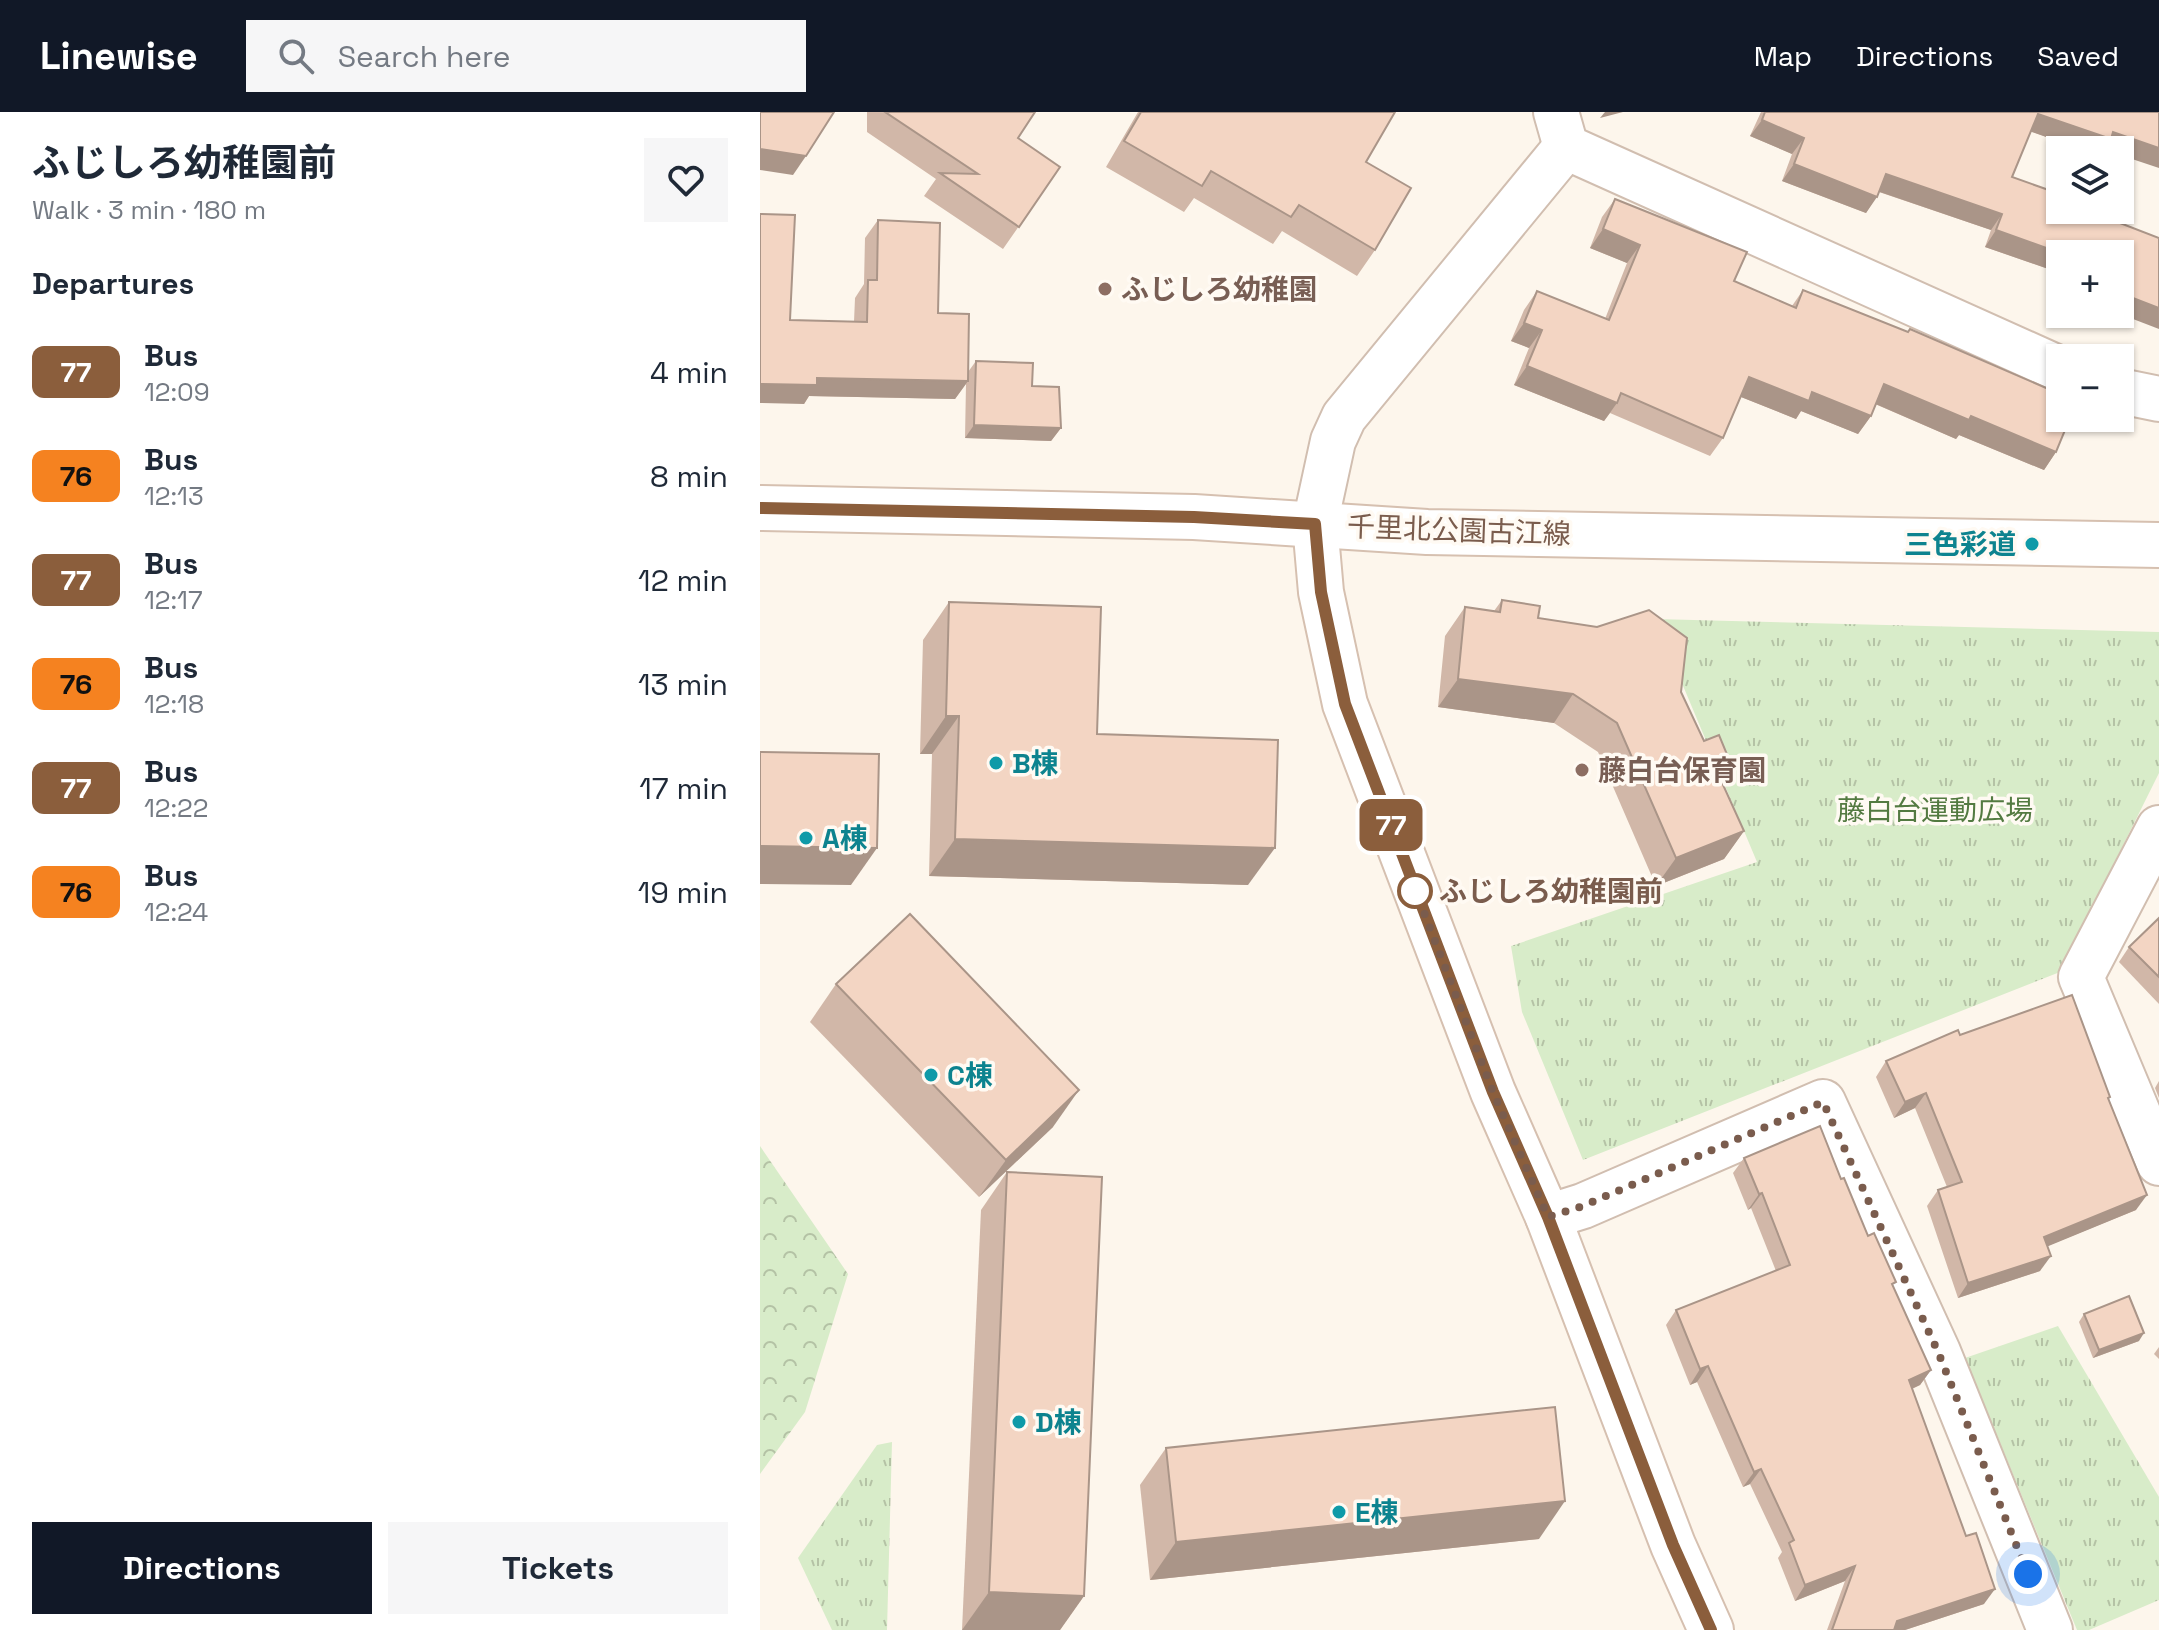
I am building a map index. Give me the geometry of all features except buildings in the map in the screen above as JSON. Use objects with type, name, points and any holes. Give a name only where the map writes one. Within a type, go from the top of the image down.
[{"type":"street","points":[[1711,1630],[1673,1545],[1548,1217],[1493,1092],[1345,704],[1321,592],[1315,524],[1333,441],[1344,417],[1561,130],[2046,362]]},
{"type":"street","points":[[2134,394],[2159,399]]},
{"type":"street","name":"千里北公園古江線","points":[[760,508],[1194,517],[1427,532],[2159,545]]},
{"type":"street","points":[[2159,828],[2081,977],[2159,1163]]},
{"type":"street","points":[[1548,1217],[1583,1206],[1823,1102],[1938,1352],[2050,1630]]},
{"type":"green space","name":"藤白台運動広場","points":[[1655,619],[2159,632],[2159,773],[2060,972],[1583,1160],[1522,1012],[1511,946],[1757,862]]},
{"type":"green space","points":[[760,1146],[848,1274],[805,1412],[760,1474]]},
{"type":"green space","points":[[2058,1326],[2159,1497],[2159,1600],[2089,1630],[2077,1630],[1965,1358]]},
{"type":"green space","points":[[892,1442],[887,1630],[832,1630],[798,1558],[877,1445]]},
{"type":"bus line","name":"77","points":[[760,508],[1194,517],[1315,524],[1321,592],[1345,704],[1493,1092],[1548,1217],[1673,1545],[1711,1630]]},
{"type":"place","name":"ふじしろ幼稚園","points":[[1105,289]]},
{"type":"place","name":"三色彩道","points":[[2032,544]]},
{"type":"place","name":"B棟","points":[[996,763]]},
{"type":"place","name":"藤白台保育園","points":[[1582,770]]},
{"type":"place","name":"A棟","points":[[806,838]]},
{"type":"place","name":"ふじしろ幼稚園前","points":[[1415,891]]},
{"type":"place","name":"C棟","points":[[931,1075]]},
{"type":"place","name":"D棟","points":[[1019,1422]]},
{"type":"place","name":"E棟","points":[[1339,1512]]},
{"type":"route","points":[[1415,891],[1493,1092],[1548,1217],[1583,1206],[1823,1102],[1938,1352],[2028,1574]]}]
